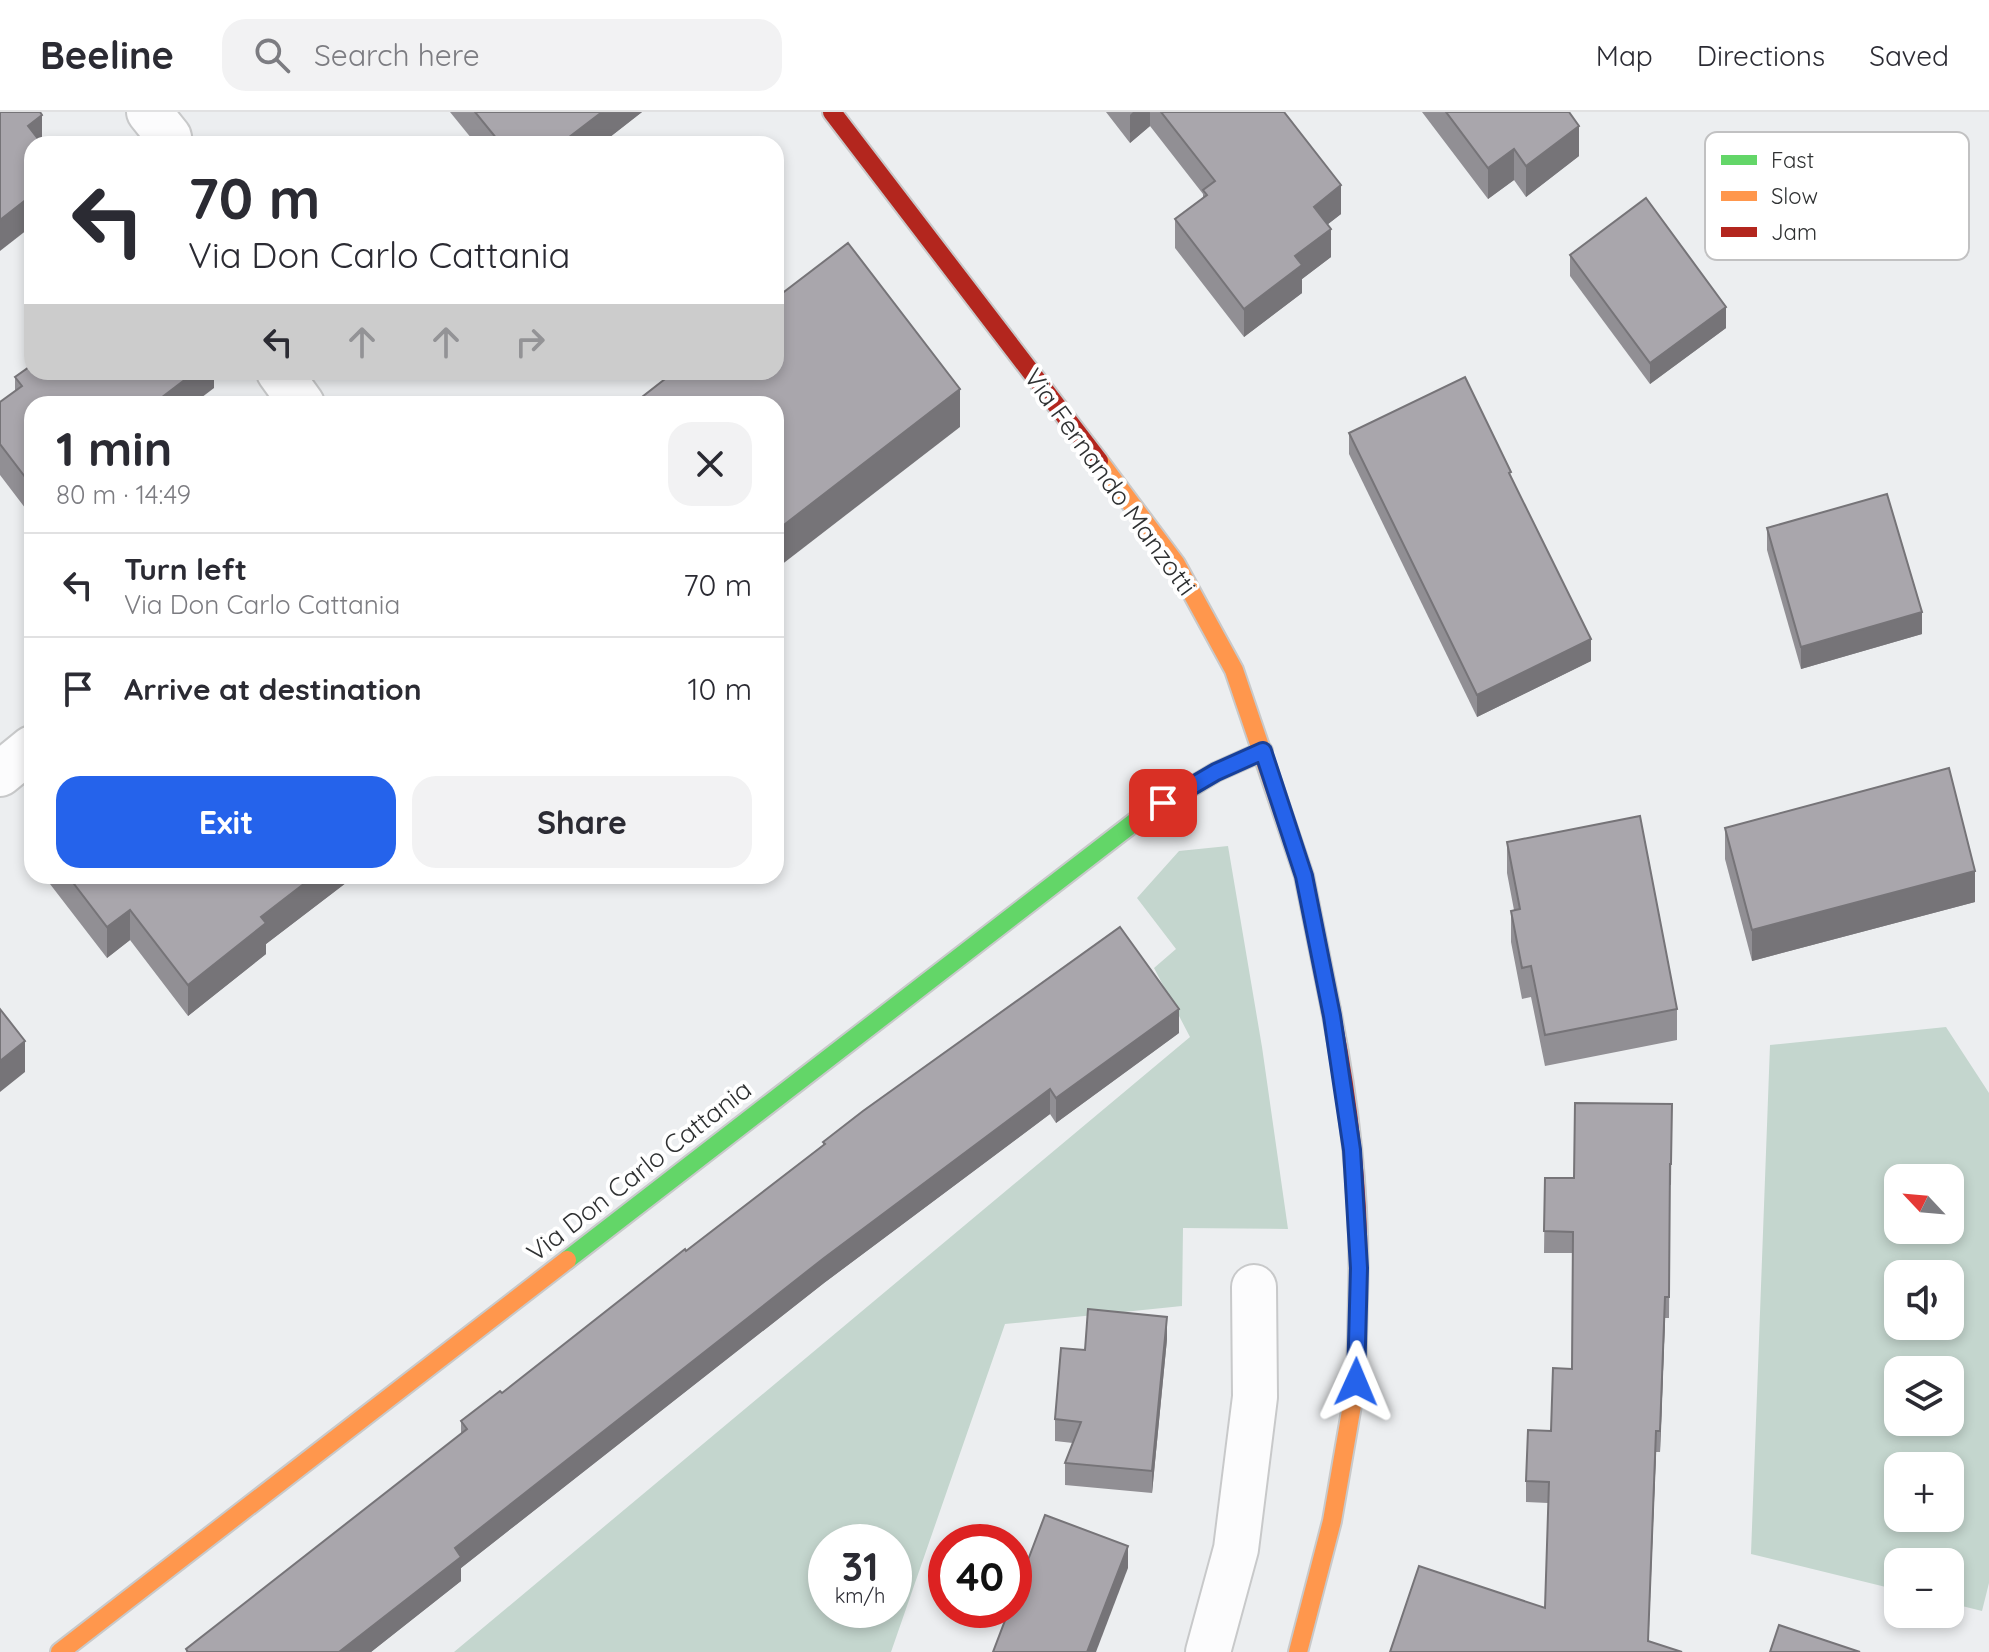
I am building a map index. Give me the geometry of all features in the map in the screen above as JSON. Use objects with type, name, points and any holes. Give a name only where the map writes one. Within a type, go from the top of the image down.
[{"type":"street","points":[[149,112],[168,136]]},
{"type":"street","name":"Via Fernando Manzotti","points":[[832,112],[1176,564],[1234,670],[1304,876],[1332,1016],[1352,1150],[1359,1268],[1356,1382],[1332,1521],[1298,1652]]},
{"type":"street","name":"Via Don Carlo Cattania","points":[[60,1652],[1141,817],[1216,772],[1263,751]]},
{"type":"street","points":[[0,774],[24,754]]},
{"type":"street","points":[[1208,1652],[1236,1549],[1255,1397],[1254,1287]]},
{"type":"shaded area","points":[[1228,846],[1262,1047],[1288,1229],[1183,1228],[1182,1306],[1005,1324],[935,1524],[928,1524],[928,1546],[912,1592],[912,1524],[808,1524],[808,1628],[899,1628],[891,1652],[454,1652],[1190,1037],[1154,968],[1176,949],[1137,898],[1179,851]]},
{"type":"shaded area","points":[[1946,1027],[1989,1093],[1989,1583],[1982,1611],[1964,1606],[1964,1548],[1884,1548],[1884,1587],[1751,1554],[1770,1045]]},
{"type":"building","points":[[0,112],[40,112],[42,115],[28,126],[36,136],[24,136],[24,201],[0,220]]},
{"type":"building","points":[[475,112],[602,112],[570,136],[494,136]]},
{"type":"building","points":[[1161,112],[1284,112],[1341,185],[1314,207],[1331,229],[1295,256],[1302,265],[1244,309],[1175,219],[1207,195],[1203,190],[1215,181]]},
{"type":"building","points":[[1446,112],[1569,112],[1579,126],[1526,166],[1514,149],[1488,168]]},
{"type":"building","points":[[1646,198],[1726,307],[1650,363],[1570,255]]},
{"type":"building","points":[[848,243],[960,389],[784,525],[784,396],[643,396],[664,380],[784,380],[784,292]]},
{"type":"building","points":[[24,371],[24,380],[184,380],[164,396],[24,396],[24,476],[0,444],[0,402],[22,386],[15,377]]},
{"type":"building","points":[[1465,377],[1591,639],[1477,695],[1349,433]]},
{"type":"building","points":[[1887,494],[1922,612],[1801,647],[1767,528]]},
{"type":"building","points":[[1949,768],[1975,871],[1752,930],[1725,828]]},
{"type":"building","points":[[1640,816],[1677,1009],[1545,1035],[1531,966],[1522,968],[1511,911],[1520,909],[1507,842]]},
{"type":"building","points":[[74,884],[304,884],[261,917],[266,923],[188,985],[130,910],[107,927]]},
{"type":"building","points":[[1120,927],[1179,1009],[1056,1098],[1050,1089],[824,1258],[455,1548],[461,1557],[339,1652],[188,1652],[186,1649],[467,1429],[461,1421],[500,1391],[502,1393],[825,1144],[823,1142],[863,1111]]},
{"type":"building","points":[[0,1009],[25,1041],[0,1061]]},
{"type":"building","points":[[1575,1103],[1672,1104],[1669,1297],[1665,1297],[1660,1431],[1656,1431],[1648,1641],[1682,1652],[1390,1652],[1419,1566],[1545,1608],[1549,1482],[1526,1481],[1528,1430],[1551,1431],[1553,1368],[1572,1369],[1573,1232],[1544,1231],[1545,1178],[1574,1178]]},
{"type":"building","points":[[1088,1309],[1167,1317],[1152,1471],[1065,1463],[1081,1422],[1055,1419],[1061,1348],[1085,1350]]},
{"type":"building","points":[[1045,1515],[1128,1546],[1087,1652],[993,1652],[1002,1628],[1032,1628],[1032,1549]]},
{"type":"building","points":[[1779,1625],[1860,1652],[1770,1652]]},
{"type":"traffic: fast","points":[[567,1260],[1141,817],[1216,772],[1263,751]]},
{"type":"traffic: slow","points":[[1099,461],[1176,564],[1234,670],[1304,876],[1331,1010]]},
{"type":"traffic: slow","points":[[60,1652],[567,1260]]},
{"type":"traffic: slow","points":[[1298,1652],[1332,1521],[1356,1382],[1358,1296]]},
{"type":"traffic: jam","points":[[832,112],[1099,461]]},
{"type":"traffic: jam","points":[[1331,1010],[1352,1153],[1358,1225],[1358,1296]]},
{"type":"route","points":[[1163,803],[1216,772],[1263,751],[1304,876],[1332,1016],[1352,1150],[1359,1268],[1356,1382]]}]
